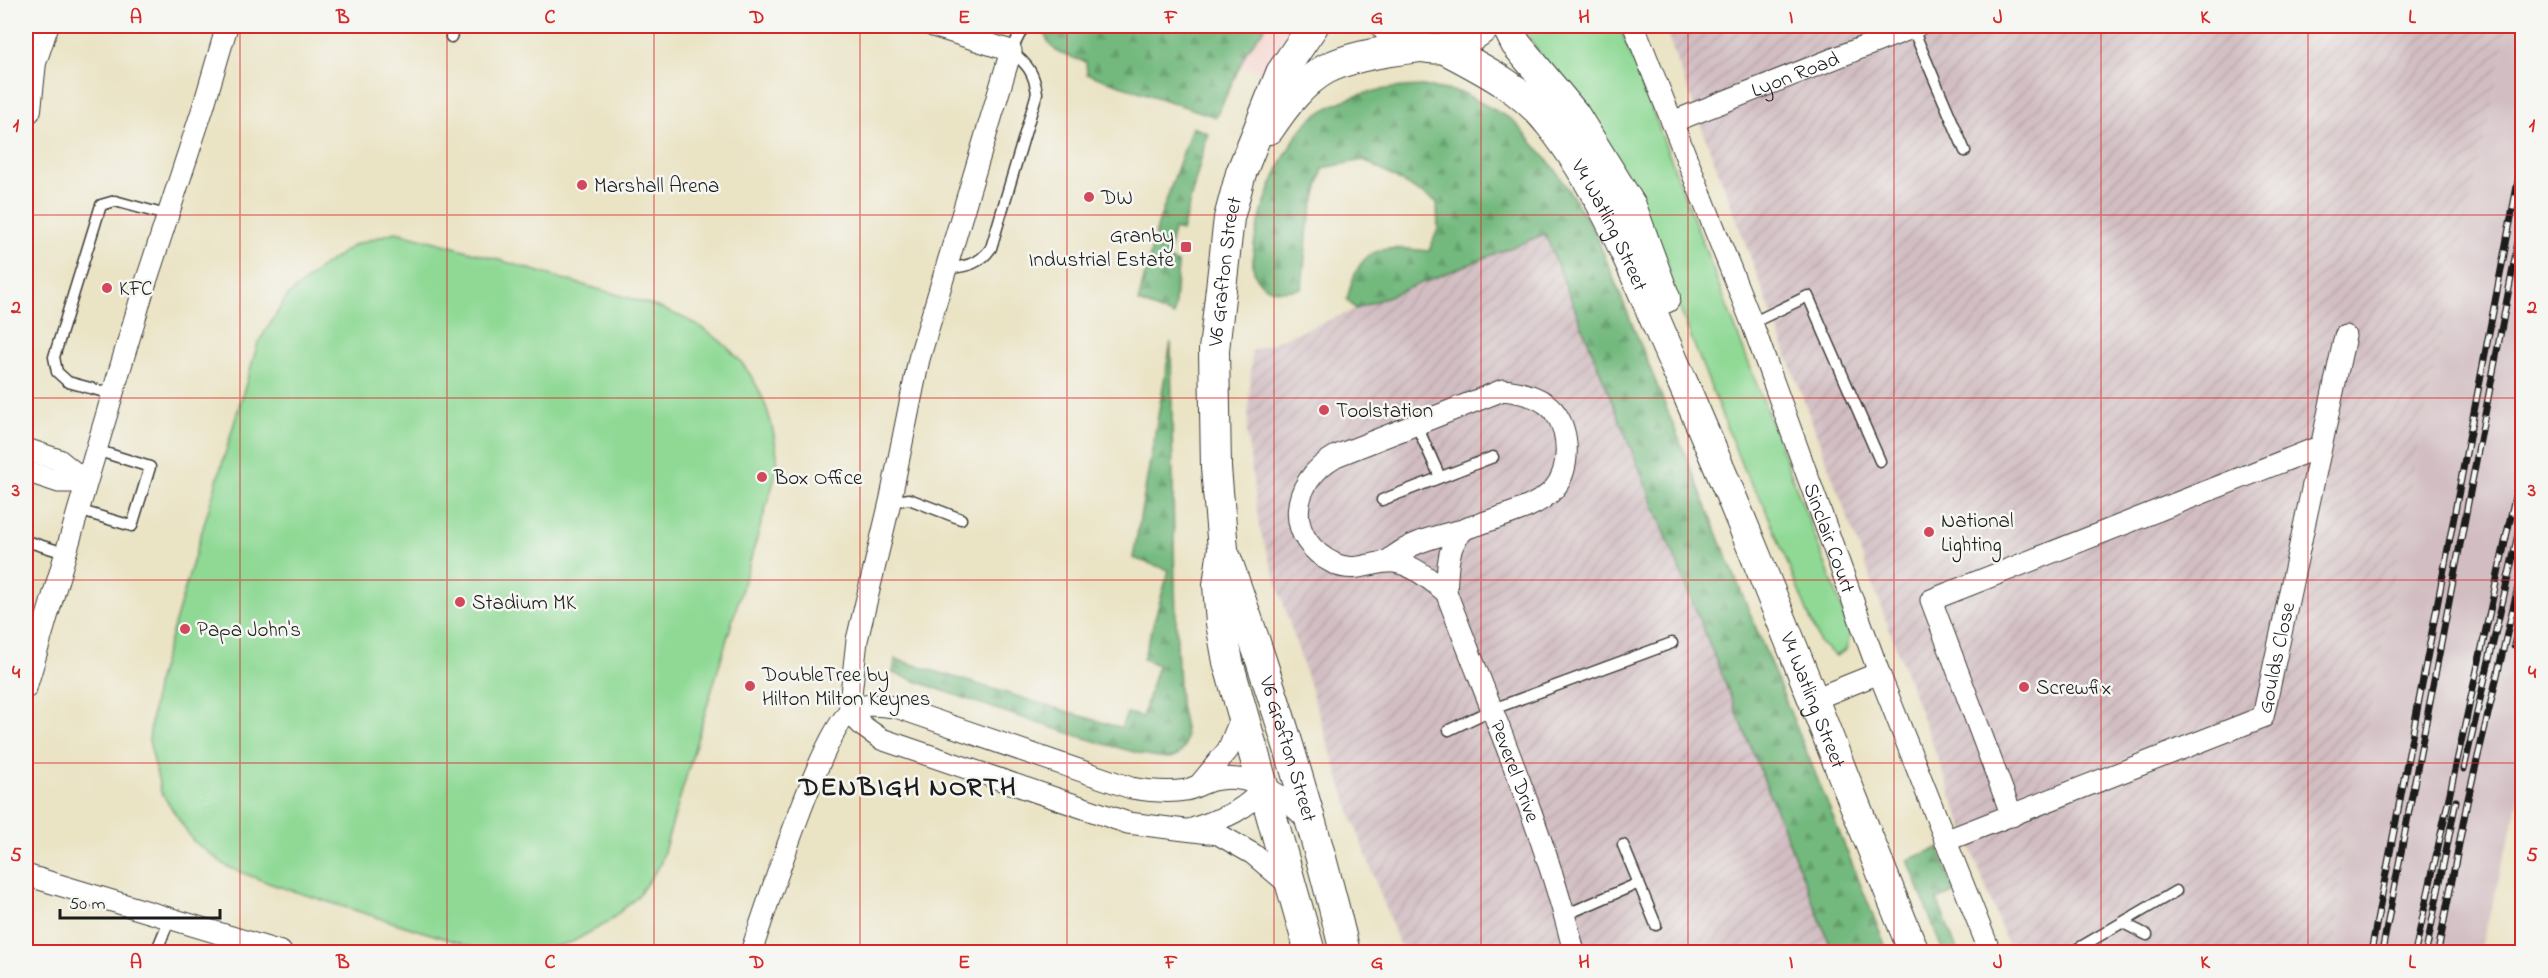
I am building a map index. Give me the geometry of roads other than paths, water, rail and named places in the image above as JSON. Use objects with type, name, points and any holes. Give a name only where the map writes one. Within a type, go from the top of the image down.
[{"type":"street","points":[[26,106],[28,66],[43,26]]},
{"type":"street","points":[[26,688],[166,215],[203,108],[227,26]]},
{"type":"street","points":[[751,952],[821,757],[849,712],[856,650],[890,502],[919,359],[1011,51],[933,26]]},
{"type":"street","name":"V6 Grafton Street","points":[[1310,952],[1243,713],[1221,623],[1218,585],[1223,549],[1216,468],[1214,350],[1230,218],[1241,173],[1281,73],[1313,26]]},
{"type":"street","name":"V4 Watling Street","points":[[1386,26],[1400,39],[1432,48],[1501,79],[1548,121],[1585,171],[1616,234],[1712,449],[1914,952]]},
{"type":"street","name":"V6 Grafton Street","points":[[1241,173],[1287,103],[1325,69],[1385,51],[1432,48],[1468,41],[1486,26]]},
{"type":"street","name":"V4 Watling Street","points":[[1508,26],[1516,44],[1574,114],[1630,206],[1679,335],[1712,449]]},
{"type":"street","name":"Sinclair Court","points":[[1634,26],[1752,323],[1879,673],[1990,952]]},
{"type":"street","name":"Lyon Road","points":[[1672,122],[1915,26]]},
{"type":"street","name":"Goulds Close","points":[[1945,841],[2263,717],[2319,447],[2345,336]]},
{"type":"street","name":"Peverel Drive","points":[[1387,562],[1397,553],[1438,535],[1463,530],[1543,499],[1556,486],[1567,457],[1564,434],[1556,414],[1542,402],[1524,392],[1503,390],[1318,466],[1307,480],[1299,500],[1299,520],[1306,537],[1320,555],[1337,566],[1360,568],[1387,562],[1419,571],[1446,592]]},
{"type":"street","points":[[2012,816],[1931,600],[2319,447]]},
{"type":"street","points":[[26,449],[59,460],[86,482]]},
{"type":"street","points":[[26,471],[60,482],[86,482]]},
{"type":"street","name":"Peverel Drive","points":[[1463,530],[1449,553],[1446,592],[1494,709],[1565,915],[1574,952]]},
{"type":"street","name":"V6 Grafton Street","points":[[1223,549],[1271,685],[1313,825],[1346,952]]},
{"type":"street","points":[[1812,700],[1879,673]]},
{"type":"street","points":[[1192,829],[1239,811],[1256,797],[1264,786],[1270,775],[1274,755],[1269,710],[1271,685]]},
{"type":"street","points":[[849,712],[861,705],[896,707],[1131,788],[1156,792],[1188,789],[1230,778],[1246,779],[1284,798],[1313,825]]},
{"type":"street","points":[[849,712],[881,739],[1128,823],[1192,829],[1218,834],[1253,854],[1292,887]]},
{"type":"street","points":[[1200,784],[1227,750],[1243,713]]},
{"type":"street","points":[[26,875],[281,952]]},
{"type":"lane","points":[[451,37],[455,26]]},
{"type":"lane","points":[[945,269],[973,265],[984,258],[991,248],[1037,93],[1035,77],[1029,66],[1011,51],[1024,26]]},
{"type":"lane","points":[[1915,26],[1965,152]]},
{"type":"lane","points":[[112,394],[68,382],[57,372],[54,357],[101,205],[115,201],[166,215]]},
{"type":"lane","points":[[1752,323],[1808,296],[1880,461]]},
{"type":"lane","points":[[1416,424],[1440,477]]},
{"type":"lane","points":[[78,510],[132,526],[150,467],[96,450]]},
{"type":"lane","points":[[1382,500],[1493,457]]},
{"type":"lane","points":[[890,502],[909,499],[961,519]]},
{"type":"lane","points":[[26,541],[65,553]]},
{"type":"lane","points":[[1449,730],[1494,709],[1672,643]]},
{"type":"lane","points":[[1623,845],[1656,925]]},
{"type":"lane","points":[[1565,915],[1639,883]]},
{"type":"lane","points":[[2072,952],[2176,891]]},
{"type":"lane","points":[[156,952],[170,918]]},
{"type":"lane","points":[[2123,923],[2147,935]]},
{"type":"railway","points":[[2371,952],[2522,160]]},
{"type":"railway","points":[[2382,952],[2522,221]]},
{"type":"railway","points":[[2415,952],[2522,465]]},
{"type":"railway","points":[[2464,769],[2522,517]]},
{"type":"railway","points":[[2438,952],[2467,803],[2522,570]]},
{"type":"railway","points":[[2514,645],[2522,610]]},
{"type":"railway","points":[[2426,952],[2456,801]]},
{"type":"place","name":"Marshall Arena","points":[[582,185]]},
{"type":"place","name":"DW","points":[[1089,197]]},
{"type":"place","name":"Granby Industrial Estate","points":[[1186,247]]},
{"type":"place","name":"KFC","points":[[107,288]]},
{"type":"place","name":"Toolstation","points":[[1324,410]]},
{"type":"place","name":"Box Office","points":[[762,477]]},
{"type":"place","name":"National Lighting","points":[[1929,532]]},
{"type":"place","name":"Stadium MK","points":[[460,602]]},
{"type":"place","name":"Papa John's","points":[[185,629]]},
{"type":"place","name":"DoubleTree by Hilton Milton Keynes","points":[[750,686]]},
{"type":"place","name":"Screwfix","points":[[2024,687]]},
{"type":"district","name":"DENBIGH NORTH","points":[[908,786]]}]
